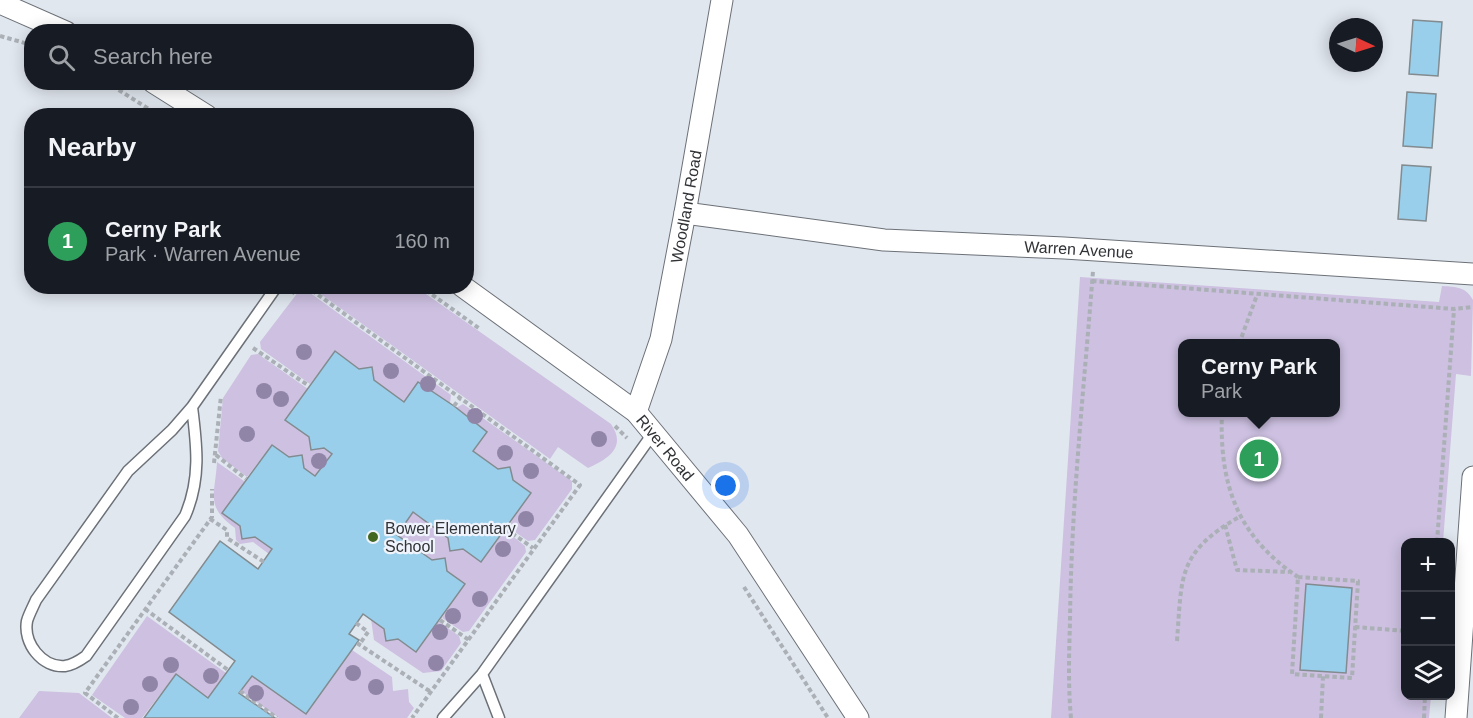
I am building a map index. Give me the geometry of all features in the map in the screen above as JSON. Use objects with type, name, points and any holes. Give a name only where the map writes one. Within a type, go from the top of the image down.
[{"type":"street","name":"Woodland Road","points":[[636,412],[660,339],[685,213],[722,0]]},
{"type":"street","points":[[0,3],[48,24]]},
{"type":"street","points":[[166,90],[194,108]]},
{"type":"street","name":"Warren Avenue","points":[[685,213],[884,240],[1094,250],[1473,274]]},
{"type":"street","name":"River Road","points":[[473,294],[636,412],[654,431],[738,535],[858,718]]},
{"type":"street","points":[[1456,718],[1473,477]]},
{"type":"lane","points":[[192,407],[198,456],[193,498],[185,516],[86,656],[74,664],[62,666],[48,662],[37,655],[27,635],[27,623],[36,600],[128,471],[172,430],[192,407],[271,294]]},
{"type":"lane","points":[[443,718],[482,674],[654,431]]},
{"type":"lane","points":[[482,674],[499,718]]},
{"type":"path","points":[[0,36],[24,43]]},
{"type":"path","points":[[119,90],[147,108]]},
{"type":"path","points":[[1071,718],[1070,568],[1077,442],[1085,378],[1094,250]]},
{"type":"path","points":[[1092,280],[1257,296],[1454,309],[1473,307]]},
{"type":"path","points":[[317,294],[580,485],[412,718]]},
{"type":"path","points":[[431,294],[487,333]]},
{"type":"path","points":[[1241,339],[1257,296]]},
{"type":"path","points":[[1437,538],[1454,309]]},
{"type":"path","points":[[253,347],[309,386]]},
{"type":"path","points":[[454,406],[460,398]]},
{"type":"path","points":[[1222,417],[1222,458],[1226,480],[1239,517],[1271,555],[1298,577],[1358,581],[1352,678],[1292,674],[1298,577]]},
{"type":"path","points":[[608,418],[640,452]]},
{"type":"path","points":[[215,454],[246,479]]},
{"type":"path","points":[[1177,641],[1181,585],[1187,562],[1197,548],[1225,525],[1239,517]]},
{"type":"path","points":[[210,519],[227,530],[227,538],[264,562]]},
{"type":"path","points":[[1225,525],[1237,570],[1291,572]]},
{"type":"path","points":[[507,529],[533,548]]},
{"type":"path","points":[[739,579],[828,718]]},
{"type":"path","points":[[145,609],[228,670]]},
{"type":"path","points":[[440,620],[469,640]]},
{"type":"path","points":[[356,623],[368,632],[358,644],[431,692]]},
{"type":"path","points":[[1355,627],[1401,631]]},
{"type":"path","points":[[1321,718],[1323,676]]},
{"type":"path","points":[[240,692],[277,718]]},
{"type":"path","points":[[1424,718],[1425,700]]},
{"type":"shaded area","points":[[1080,277],[1439,302],[1442,286],[1457,287],[1467,292],[1473,300],[1471,376],[1456,374],[1443,538],[1401,538],[1401,700],[1431,700],[1429,718],[1051,718]]},
{"type":"shaded area","points":[[297,294],[312,294],[451,395],[450,403],[404,402],[335,351],[310,384],[261,349],[260,342]]},
{"type":"shaded area","points":[[321,294],[426,294],[611,424],[615,432],[617,439],[613,451],[602,461],[588,468],[558,447],[550,459]]},
{"type":"shaded area","points":[[258,354],[308,389],[285,420],[309,437],[311,450],[324,448],[332,454],[315,476],[272,445],[247,477],[222,458],[218,451],[223,398],[251,355]]},
{"type":"shaded area","points":[[463,404],[572,481],[572,489],[535,540],[528,541],[508,527],[530,492],[513,480],[510,467],[498,469],[473,451],[487,432],[456,408]]},
{"type":"shaded area","points":[[217,462],[244,481],[240,526],[242,538],[255,537],[272,549],[269,554],[253,542],[240,544],[236,540],[235,528],[219,513],[214,500]]},
{"type":"shaded area","points":[[413,512],[448,538],[503,533],[505,530],[525,546],[526,552],[469,631],[463,632],[442,618],[464,583],[397,535]]},
{"type":"shaded area","points":[[147,616],[226,673],[208,698],[176,674],[142,718],[125,718],[92,695]]},
{"type":"shaded area","points":[[371,619],[384,629],[386,641],[398,639],[439,622],[459,636],[461,643],[441,671],[423,673],[374,640]]},
{"type":"shaded area","points":[[352,650],[392,677],[393,691],[408,689],[409,702],[414,708],[407,718],[279,718],[241,691],[252,676],[306,714]]},
{"type":"shaded area","points":[[39,691],[79,693],[112,718],[19,718]]},
{"type":"building","points":[[1413,20],[1442,22],[1438,76],[1409,74]]},
{"type":"building","points":[[1407,92],[1436,94],[1432,148],[1403,146]]},
{"type":"building","points":[[1402,165],[1431,167],[1426,221],[1398,219]]},
{"type":"building","points":[[335,351],[359,369],[372,367],[374,380],[404,402],[418,382],[454,406],[487,432],[473,451],[498,469],[510,467],[513,480],[531,493],[481,562],[463,549],[450,551],[448,538],[413,512],[397,535],[432,560],[445,558],[447,571],[465,584],[416,652],[398,639],[386,641],[384,629],[363,614],[349,634],[359,640],[306,714],[252,676],[239,693],[275,718],[144,718],[176,674],[208,698],[235,661],[169,612],[220,541],[258,569],[272,549],[255,537],[242,539],[240,526],[222,513],[272,445],[289,457],[302,455],[304,468],[315,476],[332,454],[324,448],[311,450],[309,437],[285,420]]},
{"type":"building","points":[[1306,584],[1352,588],[1346,673],[1300,670]]},
{"type":"place","name":"Cerny Park","points":[[1259,459]]},
{"type":"place","name":"Bower Elementary School","points":[[373,537]]}]
